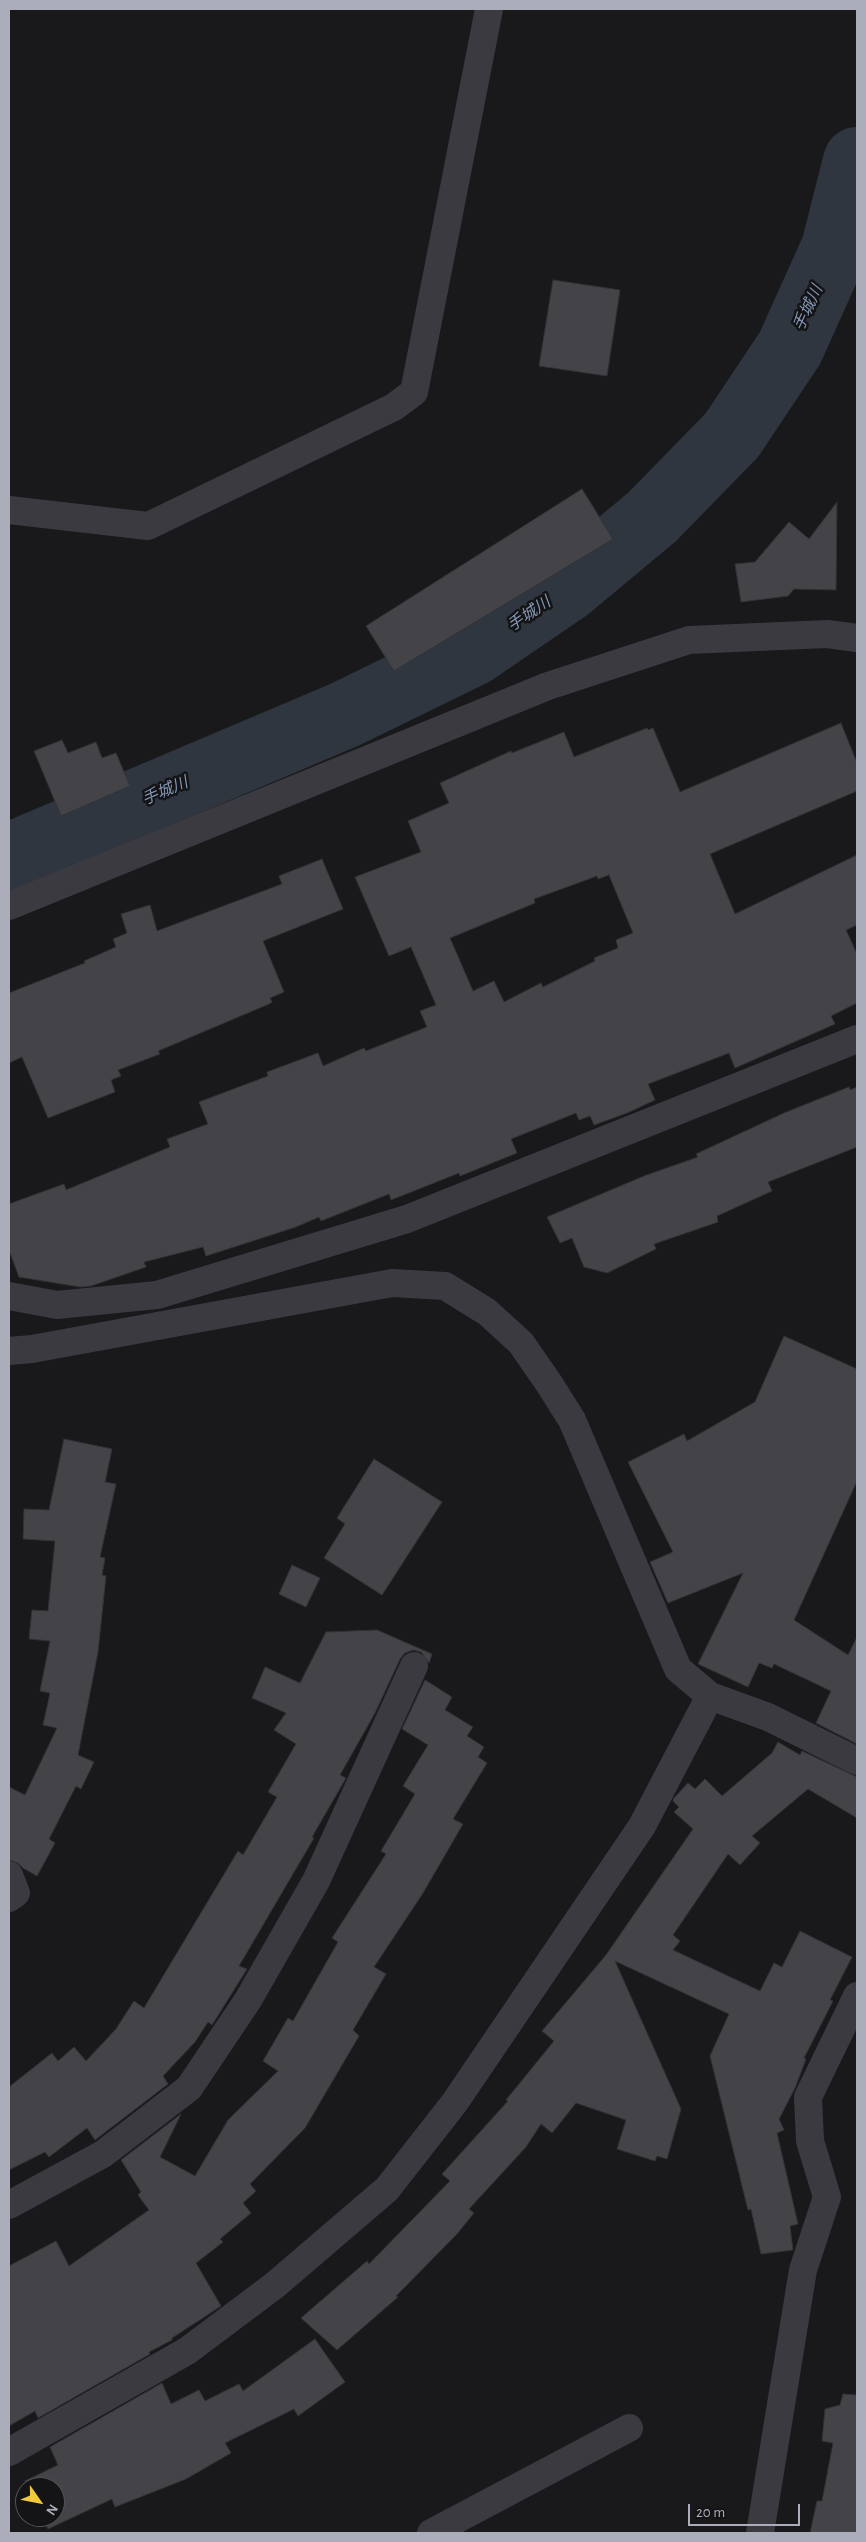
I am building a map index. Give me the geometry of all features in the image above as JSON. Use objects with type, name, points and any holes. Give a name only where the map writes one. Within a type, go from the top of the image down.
[{"type":"street","points":[[9,510],[148,526],[394,407],[414,392],[489,9]]},
{"type":"street","points":[[9,906],[548,686],[689,640],[827,634],[857,638]]},
{"type":"street","points":[[9,1296],[57,1305],[157,1296],[407,1219],[857,1040]]},
{"type":"street","points":[[9,1351],[32,1349],[392,1282],[445,1286],[487,1312],[521,1344],[572,1420],[678,1668],[710,1696],[768,1717],[857,1760]]},
{"type":"street","points":[[9,2206],[103,2154],[188,2088],[248,2000],[316,1881],[414,1666]]},
{"type":"street","points":[[9,2452],[187,2351],[275,2285],[386,2189],[456,2102],[642,1826],[710,1696]]},
{"type":"street","points":[[9,1875],[16,1893],[9,1898]]},
{"type":"street","points":[[760,2533],[802,2270],[827,2197],[810,2142],[808,2097],[857,1996]]},
{"type":"street","points":[[431,2533],[629,2428]]},
{"type":"building","points":[[553,280],[620,290],[607,376],[539,366]]},
{"type":"building","points":[[582,489],[613,539],[394,671],[366,626]]},
{"type":"building","points":[[837,502],[836,590],[794,589],[788,596],[741,602],[735,564],[755,562],[789,522],[809,539]]},
{"type":"building","points":[[841,723],[857,763],[857,791],[710,854],[735,914],[857,855],[857,925],[846,930],[857,954],[857,1003],[831,1016],[835,1024],[735,1068],[729,1053],[648,1084],[655,1100],[627,1113],[594,1125],[590,1116],[579,1120],[576,1113],[511,1139],[517,1153],[460,1176],[459,1173],[391,1200],[389,1194],[321,1221],[319,1217],[296,1227],[206,1256],[203,1247],[144,1262],[146,1267],[91,1286],[80,1287],[19,1277],[9,1250],[9,1204],[64,1184],[66,1190],[170,1147],[167,1139],[208,1124],[199,1102],[268,1076],[267,1072],[318,1053],[323,1066],[364,1048],[366,1051],[427,1027],[420,1011],[436,1005],[411,947],[389,956],[355,877],[421,852],[408,821],[449,803],[440,783],[511,751],[512,753],[564,732],[574,757],[647,728],[648,730],[653,728],[680,792]],"holes":[[[609,875],[633,933],[616,940],[618,948],[594,958],[595,961],[543,987],[541,983],[504,1002],[494,981],[473,991],[450,938],[535,903],[534,899],[597,876],[598,879]]]},
{"type":"building","points":[[62,740],[68,753],[96,742],[102,758],[116,753],[130,786],[61,816],[34,751]]},
{"type":"building","points":[[322,859],[343,909],[263,941],[284,992],[270,998],[272,1002],[269,1004],[158,1051],[160,1054],[118,1070],[121,1076],[111,1080],[115,1092],[48,1118],[22,1057],[9,1063],[9,993],[85,963],[84,961],[116,947],[113,939],[127,933],[121,914],[150,905],[157,931],[282,884],[279,876]]},
{"type":"building","points":[[849,1087],[850,1090],[857,1087],[857,1147],[768,1182],[772,1191],[717,1216],[718,1222],[654,1244],[656,1249],[607,1273],[584,1267],[572,1238],[560,1243],[547,1217],[644,1176],[698,1157],[696,1154],[784,1113]]},
{"type":"building","points":[[784,1336],[857,1369],[857,1481],[794,1620],[848,1655],[857,1637],[857,1744],[816,1723],[831,1691],[774,1664],[772,1668],[759,1663],[748,1687],[698,1664],[743,1573],[668,1603],[650,1562],[673,1552],[628,1462],[684,1434],[687,1441],[755,1402]]},
{"type":"building","points":[[64,1439],[112,1449],[105,1482],[116,1484],[100,1557],[105,1558],[102,1575],[106,1576],[98,1652],[78,1755],[94,1762],[81,1789],[76,1786],[49,1839],[55,1843],[37,1876],[18,1863],[9,1860],[9,1787],[25,1795],[57,1728],[43,1725],[50,1693],[40,1691],[50,1641],[29,1639],[32,1610],[48,1611],[55,1541],[23,1539],[24,1509],[49,1510]]},
{"type":"building","points":[[374,1459],[442,1502],[382,1595],[324,1558],[345,1524],[337,1518]]},
{"type":"building","points":[[292,1565],[320,1578],[306,1607],[279,1594]]},
{"type":"building","points":[[377,1630],[432,1654],[429,1663],[421,1652],[413,1650],[405,1653],[400,1659],[375,1713],[340,1775],[346,1778],[312,1837],[314,1838],[239,1966],[247,1969],[212,2025],[208,2022],[195,2042],[163,2076],[168,2084],[95,2140],[87,2128],[49,2157],[45,2152],[9,2170],[9,2087],[52,2053],[58,2061],[74,2047],[86,2061],[116,2029],[134,2001],[144,2008],[238,1851],[243,1855],[277,1797],[268,1792],[296,1744],[274,1730],[286,1713],[252,1698],[265,1667],[300,1683],[326,1632]]},
{"type":"building","points":[[425,1680],[452,1697],[445,1710],[473,1727],[467,1736],[484,1747],[478,1757],[487,1763],[453,1819],[463,1824],[423,1893],[374,1967],[386,1974],[353,2030],[359,2036],[305,2128],[250,2184],[256,2191],[243,2203],[251,2213],[220,2239],[223,2242],[196,2263],[221,2306],[172,2338],[172,2340],[149,2352],[150,2354],[38,2418],[35,2411],[9,2426],[9,2266],[56,2241],[69,2266],[149,2210],[138,2195],[141,2192],[121,2160],[181,2114],[160,2157],[195,2176],[228,2120],[278,2071],[263,2061],[288,2018],[293,2021],[338,1942],[332,1938],[386,1854],[381,1851],[415,1794],[403,1786],[428,1745],[402,1729]]},
{"type":"building","points":[[778,1742],[800,1755],[802,1751],[857,1777],[857,1818],[808,1789],[752,1836],[760,1843],[740,1865],[728,1854],[673,1935],[680,1941],[673,1950],[760,1991],[774,1963],[782,1967],[800,1931],[852,1957],[830,2000],[833,2001],[804,2058],[806,2059],[795,2088],[779,2119],[784,2130],[777,2133],[798,2224],[790,2226],[793,2250],[761,2254],[751,2209],[748,2210],[710,2056],[729,2014],[615,1961],[681,2109],[667,2159],[657,2156],[655,2161],[617,2149],[626,2120],[576,2103],[552,2133],[541,2124],[526,2147],[469,2209],[474,2213],[457,2234],[396,2296],[398,2297],[337,2350],[301,2318],[367,2261],[369,2264],[450,2181],[442,2174],[508,2101],[506,2100],[554,2041],[542,2031],[606,1955],[693,1829],[674,1812],[679,1807],[673,1801],[674,1798],[688,1783],[695,1789],[705,1779],[722,1796],[772,1753]]},
{"type":"building","points":[[315,2339],[345,2382],[298,2416],[294,2409],[225,2443],[231,2453],[186,2479],[115,2507],[112,2499],[65,2521],[65,2477],[33,2477],[58,2465],[50,2447],[162,2383],[171,2404],[199,2390],[205,2401],[239,2384],[243,2391]]},
{"type":"building","points":[[843,2394],[857,2395],[857,2533],[810,2533],[817,2501],[822,2501],[833,2443],[822,2441],[825,2409],[840,2405]]},
{"type":"waterway","name":"手城川","points":[[9,857],[344,715],[473,652],[568,587],[652,517],[732,435],[790,348],[835,248],[857,161]]}]
